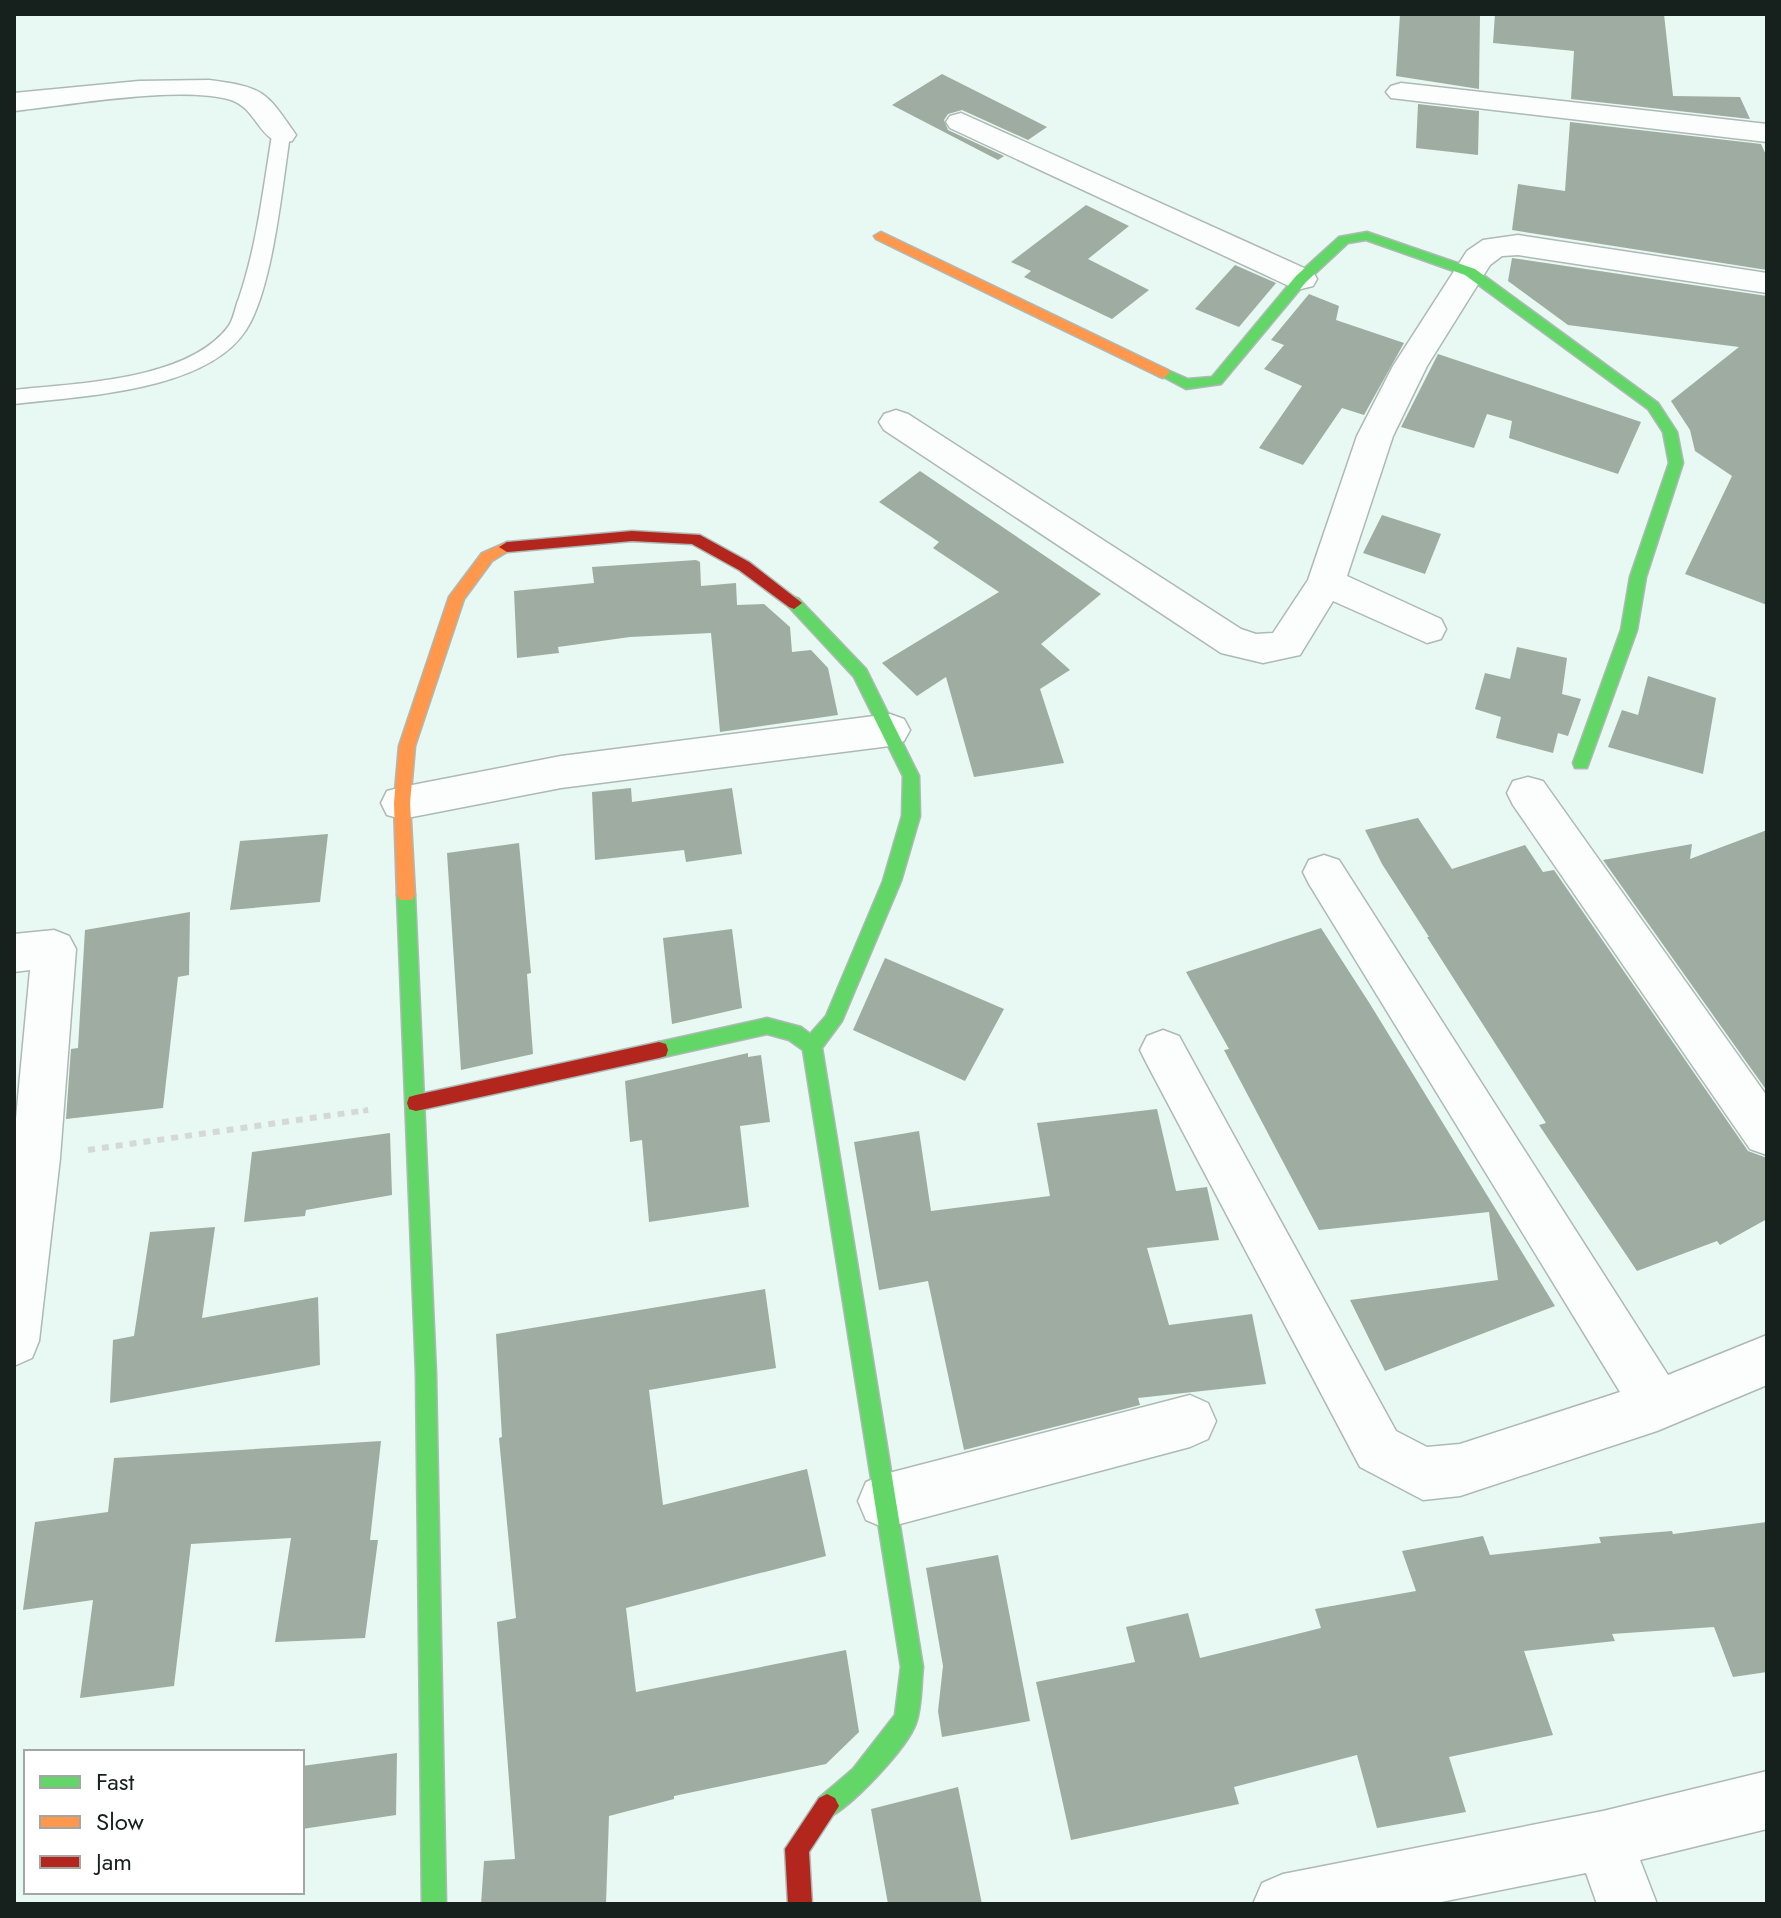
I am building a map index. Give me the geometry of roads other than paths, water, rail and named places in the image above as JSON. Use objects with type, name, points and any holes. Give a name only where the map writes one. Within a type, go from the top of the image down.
[{"type":"street","points":[[14,102],[150,89],[214,88],[254,99],[281,135]]},
{"type":"street","points":[[1401,92],[1767,133]]},
{"type":"street","points":[[961,122],[1301,279]]},
{"type":"street","points":[[881,236],[1186,384],[1216,381],[1301,279],[1344,240],[1367,236],[1470,272],[1653,406],[1669,425],[1676,445],[1676,463],[1638,577],[1629,630],[1581,763]]},
{"type":"street","points":[[896,422],[1227,639],[1249,649],[1265,650],[1286,645],[1326,582],[1375,436],[1410,366],[1470,272],[1477,255],[1494,245],[1518,245],[1767,283]]},
{"type":"street","points":[[434,1904],[426,1374],[402,803],[407,746],[457,597],[487,557],[506,547],[632,536],[695,539],[744,566],[792,601],[860,673],[911,776],[911,816],[892,881],[845,994],[833,1021],[812,1046]]},
{"type":"street","points":[[1326,582],[1427,629]]},
{"type":"street","points":[[402,803],[561,772],[890,730]]},
{"type":"street","points":[[1528,793],[1767,1134]]},
{"type":"street","points":[[1324,872],[1657,1405]]},
{"type":"street","points":[[14,953],[54,949],[36,1158],[14,1341]]},
{"type":"street","points":[[416,1103],[767,1026],[794,1033],[812,1046],[912,1667],[906,1720],[861,1777],[830,1802],[797,1849],[800,1904]]},
{"type":"street","points":[[1163,1050],[1378,1449],[1423,1474],[1460,1470],[1657,1405],[1767,1360]]},
{"type":"street","points":[[885,1501],[1190,1421]]},
{"type":"street","points":[[1283,1904],[1603,1840],[1767,1800]]},
{"type":"street","points":[[1603,1840],[1627,1904]]},
{"type":"lane","points":[[14,397],[141,379],[173,371],[220,346],[237,330],[258,274],[281,135]]}]
